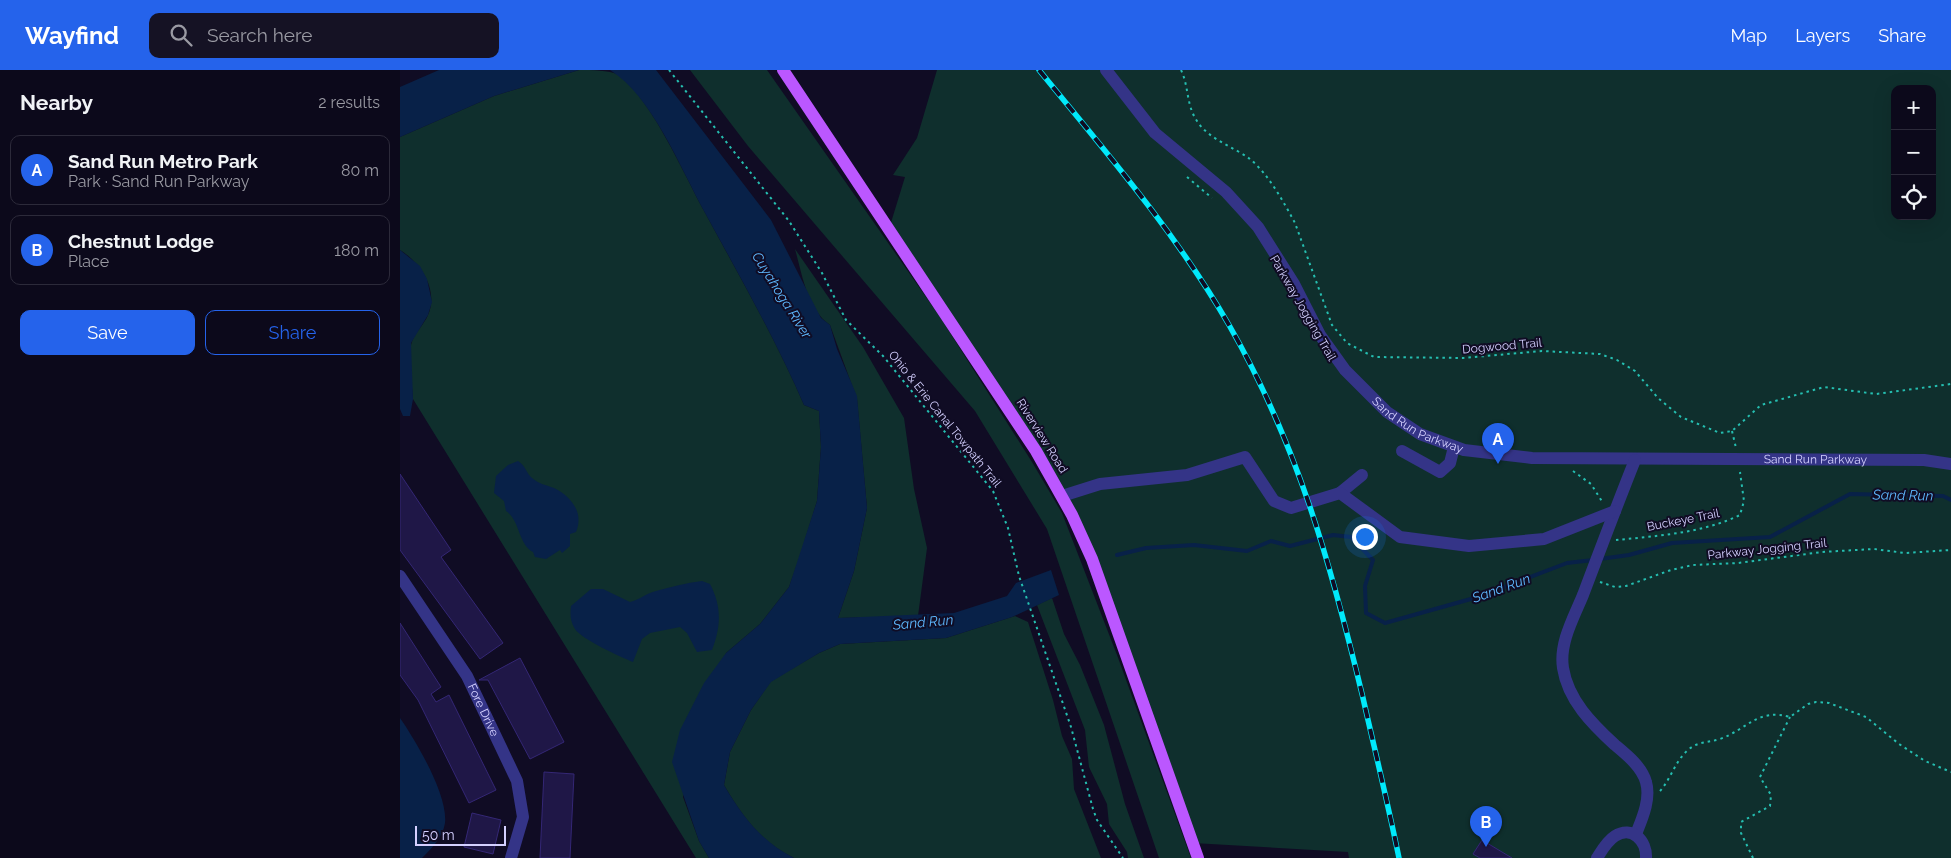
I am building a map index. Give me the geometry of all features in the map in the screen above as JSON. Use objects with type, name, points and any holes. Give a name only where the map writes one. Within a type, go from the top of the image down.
[{"type":"main road","name":"Riverview Road","points":[[783,70],[1036,451],[1062,496],[1092,559],[1198,858]]},
{"type":"street","name":"Sand Run Parkway","points":[[1106,70],[1155,133],[1226,192],[1258,227],[1294,284],[1320,335],[1345,370],[1374,400],[1405,425],[1432,440],[1483,454],[1522,457],[1739,461],[1924,460],[1951,464]]},
{"type":"street","points":[[1402,451],[1440,472],[1450,463],[1454,447]]},
{"type":"street","points":[[1062,496],[1100,484],[1187,475],[1245,457],[1274,501],[1291,508],[1340,493],[1362,475]]},
{"type":"street","points":[[1635,460],[1611,513],[1603,542],[1571,621],[1562,666],[1576,703],[1589,720],[1630,757],[1642,772],[1647,794],[1643,816],[1636,834]]},
{"type":"street","points":[[1340,493],[1400,537],[1469,546],[1544,540],[1611,513]]},
{"type":"street","name":"Fore Drive","points":[[400,576],[467,676],[517,781],[523,817],[511,858]]},
{"type":"street","points":[[1597,858],[1613,837],[1625,832],[1636,834],[1646,847],[1646,858]]},
{"type":"path","name":"Ohio & Erie Canal Towpath Trail","points":[[669,70],[789,221],[822,273],[846,320],[883,356],[993,491],[1008,528],[1019,576],[1071,727],[1097,820],[1123,858]]},
{"type":"path","name":"Dogwood Trail","points":[[1180,70],[1188,104],[1197,122],[1208,132],[1252,160],[1270,182],[1287,208],[1295,222],[1332,325],[1347,343],[1374,357],[1390,358],[1463,358],[1542,351],[1600,354],[1617,360],[1635,371],[1658,398],[1681,417],[1720,433],[1732,431]]},
{"type":"path","points":[[1186,176],[1216,201]]},
{"type":"path","points":[[1732,431],[1761,405],[1824,387],[1876,394],[1951,384]]},
{"type":"path","name":"Buckeye Trail","points":[[1603,542],[1694,529],[1726,522],[1740,515],[1744,501],[1739,461],[1732,431]]},
{"type":"path","points":[[1570,470],[1591,484],[1611,513]]},
{"type":"path","name":"Parkway Jogging Trail","points":[[1590,575],[1616,587],[1626,586],[1671,570],[1693,565],[1738,563],[1844,550],[1874,549],[1905,553],[1951,550]]},
{"type":"path","points":[[1752,858],[1741,832],[1741,822],[1770,806],[1772,795],[1760,777],[1790,717],[1808,704],[1816,702],[1829,703],[1866,717],[1899,744],[1924,761],[1951,772]]},
{"type":"path","points":[[1647,794],[1661,791],[1680,758],[1693,746],[1719,740],[1753,720],[1770,714],[1790,717]]},
{"type":"green space","points":[[579,70],[605,71],[619,75],[631,87],[655,119],[756,306],[804,405],[819,411],[821,447],[817,501],[799,559],[789,587],[760,624],[726,653],[683,797],[699,841],[709,858],[696,858],[413,399],[410,365],[411,345],[428,315],[431,306],[431,296],[430,287],[421,270],[415,262],[400,250],[400,137],[494,96]]},
{"type":"green space","points":[[690,70],[767,70],[940,317],[1062,513],[1117,655],[1191,858],[1159,858],[1047,529],[975,411],[748,146]]},
{"type":"green space","points":[[937,70],[1951,70],[1951,858],[1349,858],[1348,852],[1193,843],[1074,519],[889,229],[905,177],[893,175],[917,138]]},
{"type":"green space","points":[[795,249],[863,347],[904,418],[914,489],[927,548],[918,616],[838,618],[854,571],[867,508],[857,399],[830,325],[822,318],[811,301]]},
{"type":"green space","points":[[1052,598],[1064,634],[1080,665],[1104,725],[1125,804],[1144,858],[1128,858],[1127,852],[1109,824],[1107,804],[1089,767],[1085,730],[1037,605]]},
{"type":"green space","points":[[1015,616],[1028,622],[1053,700],[1062,736],[1072,759],[1074,789],[1101,858],[794,858],[782,852],[762,836],[745,818],[724,785],[730,752],[751,710],[771,681],[819,653],[840,644],[946,638]]},
{"type":"water","points":[[439,70],[579,70],[494,96],[400,137],[400,87]]},
{"type":"water","name":"Cuyahoga River","points":[[610,70],[656,70],[771,220],[821,318],[830,325],[837,349],[857,396],[867,508],[854,571],[838,618],[954,613],[1007,596],[1016,583],[1051,570],[1059,595],[1012,617],[946,638],[840,644],[819,653],[771,682],[751,710],[730,752],[724,785],[754,827],[772,844],[794,858],[709,858],[699,841],[672,762],[680,730],[704,683],[726,653],[760,624],[789,587],[817,501],[821,447],[819,411],[804,405],[769,331],[652,115],[625,82]]},
{"type":"water","points":[[400,250],[420,266],[427,279],[432,302],[428,315],[411,343],[413,399],[410,416],[403,416],[400,409]]},
{"type":"water","points":[[518,461],[532,478],[554,488],[566,496],[575,506],[578,525],[576,532],[570,534],[570,546],[562,553],[560,550],[546,559],[535,557],[533,552],[524,543],[511,515],[506,511],[504,501],[494,493],[496,476],[508,465]]},
{"type":"water","points":[[702,581],[710,584],[717,601],[719,617],[712,650],[697,652],[687,633],[680,627],[650,633],[642,639],[633,662],[585,638],[575,629],[572,623],[571,606],[591,589],[603,589],[630,602],[653,592]]},
{"type":"water","points":[[400,718],[430,769],[445,811],[445,823],[442,833],[422,858],[400,858]]},
{"type":"building","points":[[400,474],[451,550],[441,557],[503,643],[480,659],[400,550]]},
{"type":"building","points":[[400,623],[441,687],[431,694],[436,702],[449,695],[496,790],[469,803],[418,700],[400,675]]},
{"type":"building","points":[[520,658],[564,742],[530,759],[488,680],[479,680]]},
{"type":"building","points":[[544,772],[574,774],[570,858],[540,858]]},
{"type":"building","points":[[472,813],[501,820],[493,854],[464,847]]},
{"type":"building","points":[[1482,840],[1512,858],[1480,858],[1473,854]]},
{"type":"waterway","name":"Sand Run","points":[[1600,559],[1629,555],[1672,543],[1770,537],[1850,494],[1943,496],[1951,500]]},
{"type":"waterway","name":"Sand Run","points":[[1117,555],[1146,548],[1194,545],[1247,551],[1271,541],[1290,546],[1333,535],[1351,537],[1373,560],[1365,586],[1366,613],[1385,623],[1478,597],[1567,563],[1593,560]]},
{"type":"railway","points":[[1039,70],[1115,162],[1186,258],[1229,325],[1275,415],[1310,507],[1325,553],[1363,698],[1399,858]]},
{"type":"place","name":"Sand Run Metro Park","points":[[1498,464]]},
{"type":"place","name":"Chestnut Lodge","points":[[1486,847]]}]
